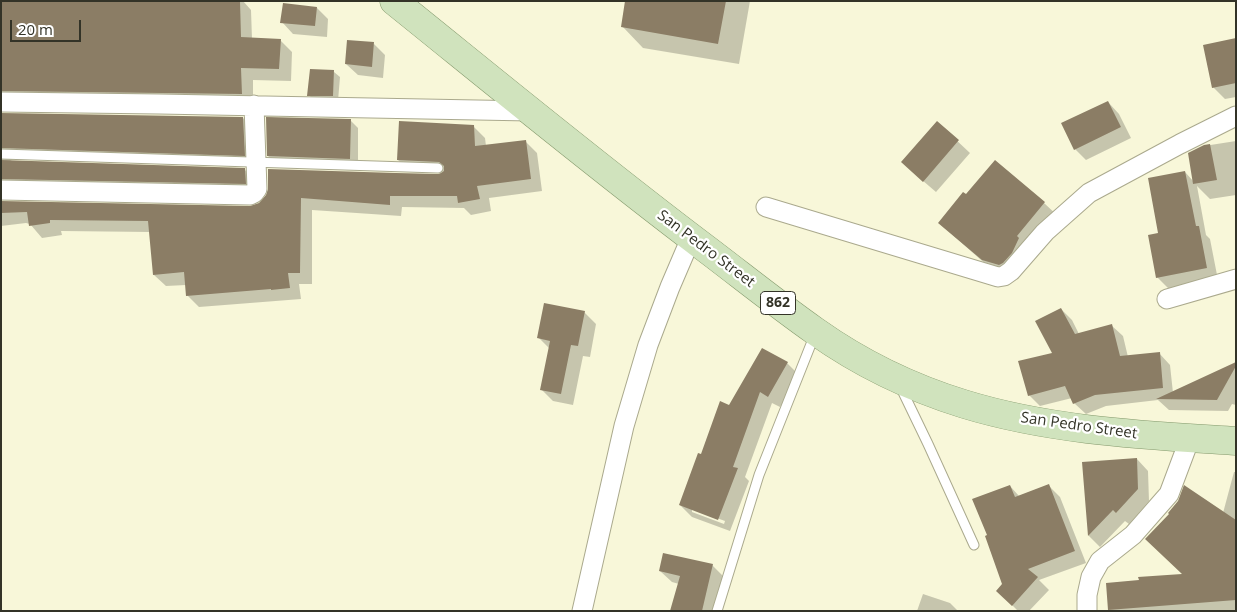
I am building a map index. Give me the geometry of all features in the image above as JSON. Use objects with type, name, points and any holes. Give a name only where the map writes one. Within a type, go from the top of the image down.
[{"type":"main road","name":"San Pedro Street","points":[[394,1],[691,238],[816,332],[874,366],[925,389],[965,404],[1038,422],[1107,432],[1236,441]]},
{"type":"street","points":[[1,102],[530,111]]},
{"type":"street","points":[[1,190],[250,195],[256,189],[254,105]]},
{"type":"street","points":[[766,207],[998,277],[1004,276],[1045,232],[1089,193],[1236,116]]},
{"type":"street","points":[[582,611],[624,426],[654,329],[691,238]]},
{"type":"street","points":[[1168,299],[1236,278]]},
{"type":"street","points":[[1087,611],[1087,595],[1091,577],[1100,561],[1133,535],[1169,494],[1190,438]]},
{"type":"lane","points":[[1,154],[438,168]]},
{"type":"lane","points":[[717,611],[760,475],[816,332]]},
{"type":"lane","points":[[895,376],[974,546]]},
{"type":"building","points":[[1,1],[240,1],[241,37],[281,39],[279,69],[241,68],[242,94],[1,91]]},
{"type":"building","points":[[625,1],[726,1],[718,44],[621,27]]},
{"type":"building","points":[[283,3],[317,7],[315,26],[280,23]]},
{"type":"building","points":[[1236,38],[1236,83],[1212,88],[1203,45]]},
{"type":"building","points":[[347,40],[374,42],[372,67],[345,64]]},
{"type":"building","points":[[310,69],[334,70],[333,96],[307,96]]},
{"type":"building","points":[[1108,101],[1121,127],[1074,150],[1061,123]]},
{"type":"building","points":[[1,113],[243,117],[245,156],[1,148]]},
{"type":"building","points":[[266,117],[351,119],[350,159],[267,156]]},
{"type":"building","points":[[399,121],[474,125],[475,146],[526,140],[531,179],[477,186],[480,199],[458,203],[457,196],[390,196],[390,205],[301,198],[300,273],[288,273],[290,288],[186,296],[184,272],[153,275],[148,221],[50,220],[50,223],[29,226],[27,212],[1,213],[1,201],[250,206],[259,203],[266,195],[268,189],[268,169],[438,174],[444,171],[444,166],[439,162],[397,160]]},
{"type":"building","points":[[937,121],[959,140],[923,182],[901,162]]},
{"type":"building","points":[[1210,144],[1217,180],[1193,184],[1188,153]]},
{"type":"building","points":[[1,160],[245,168],[246,184],[1,179]]},
{"type":"building","points":[[995,160],[1045,202],[1017,236],[1019,238],[1012,253],[999,265],[982,260],[938,223],[963,192],[966,194]]},
{"type":"building","points":[[1185,171],[1207,268],[1156,278],[1148,235],[1158,233],[1148,178]]},
{"type":"building","points":[[544,303],[585,311],[578,346],[571,345],[561,394],[540,390],[550,341],[537,338]]},
{"type":"building","points":[[1061,308],[1075,334],[1112,324],[1120,356],[1160,352],[1163,388],[1095,395],[1073,404],[1065,386],[1028,396],[1018,361],[1052,353],[1035,321]]},
{"type":"building","points":[[762,348],[788,362],[768,397],[760,392],[733,467],[738,468],[718,520],[679,505],[698,453],[701,454],[720,401],[729,405]]},
{"type":"building","points":[[1236,362],[1236,366],[1217,400],[1156,399]]},
{"type":"building","points":[[1137,458],[1138,489],[1116,513],[1113,510],[1088,536],[1082,462]]},
{"type":"building","points":[[1049,484],[1075,551],[1028,569],[1038,577],[1012,606],[996,591],[1002,584],[985,536],[987,535],[972,499],[1010,485],[1015,497]]},
{"type":"building","points":[[1184,485],[1236,520],[1236,600],[1108,610],[1106,583],[1139,580],[1138,577],[1182,574],[1145,539],[1169,514],[1178,501]]},
{"type":"building","points":[[663,553],[713,564],[702,611],[670,611],[680,576],[659,571]]}]
